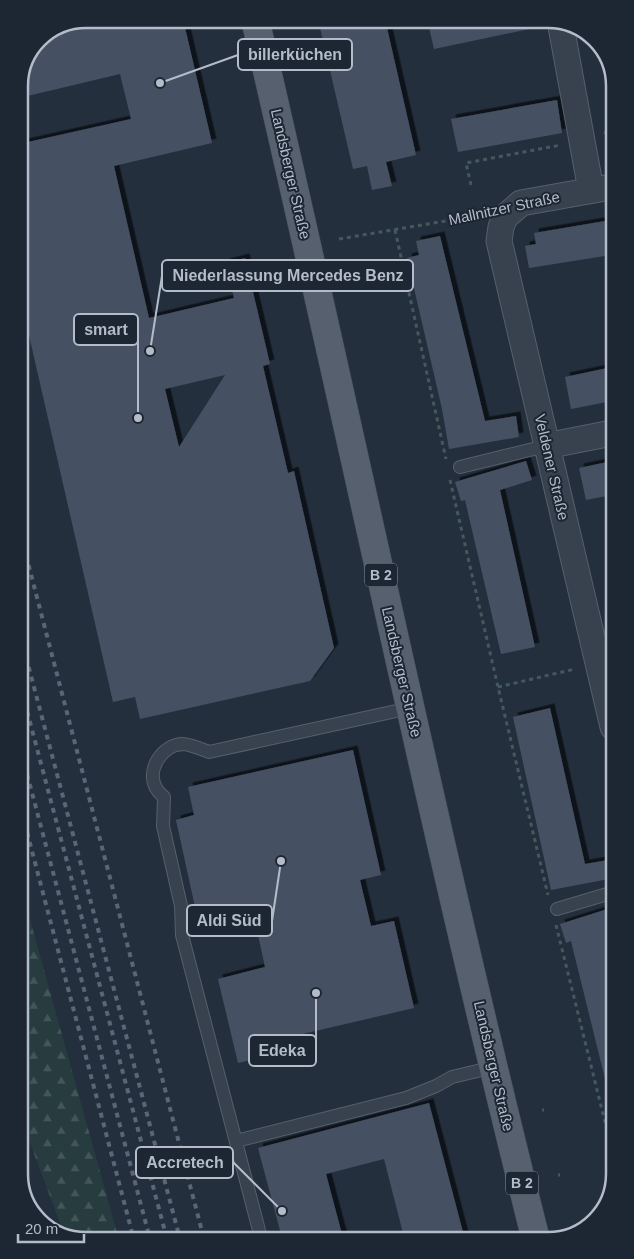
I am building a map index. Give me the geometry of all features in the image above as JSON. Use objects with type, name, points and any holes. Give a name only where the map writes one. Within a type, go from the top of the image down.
[{"type":"main road","name":"Landsberger Straße","points":[[257,28],[308,246],[410,708],[534,1232]]},
{"type":"street","points":[[562,30],[601,188]]},
{"type":"street","name":"Mallnitzer Straße","points":[[512,209],[521,203],[601,188]]},
{"type":"street","name":"Veldener Straße","points":[[512,209],[503,222],[499,241],[546,446],[606,662]]},
{"type":"street","points":[[546,446],[606,434]]},
{"type":"lane","points":[[460,467],[546,446]]},
{"type":"lane","points":[[260,1231],[182,935],[181,906],[163,826],[164,797],[155,787],[152,774],[154,765],[166,750],[178,745],[186,744],[208,752],[410,708]]},
{"type":"lane","points":[[554,910],[606,894]]},
{"type":"lane","points":[[236,1141],[406,1098],[436,1086],[452,1077],[494,1067]]},
{"type":"path","points":[[471,185],[466,163],[562,145]]},
{"type":"path","name":"Mallnitzer Straße","points":[[339,239],[512,209]]},
{"type":"path","points":[[395,230],[446,460]]},
{"type":"path","points":[[450,478],[498,687],[606,1125]]},
{"type":"path","points":[[498,687],[606,662]]},
{"type":"green space","points":[[27,910],[117,1231],[82,1231],[61,1226],[27,1135]]},
{"type":"building","points":[[85,28],[185,28],[212,143],[114,166],[149,318],[234,298],[225,263],[245,258],[270,364],[263,366],[288,473],[294,471],[334,648],[310,681],[140,719],[135,697],[113,702],[28,330],[28,142],[131,119],[120,74],[28,96],[29,70],[37,53],[44,44],[63,32]],"holes":[[[225,375],[179,447],[165,389]]]},
{"type":"building","points":[[320,28],[387,28],[416,155],[386,162],[392,186],[372,190],[367,166],[353,169]]},
{"type":"building","points":[[429,28],[534,28],[434,49]]},
{"type":"building","points":[[557,100],[562,133],[458,152],[451,119]]},
{"type":"building","points":[[606,221],[606,256],[529,268],[525,246],[536,244],[534,233]]},
{"type":"building","points":[[440,236],[485,421],[516,416],[519,437],[449,449],[442,409],[407,258],[419,255],[416,241]]},
{"type":"building","points":[[606,368],[606,402],[571,409],[565,377]]},
{"type":"building","points":[[526,461],[532,480],[500,490],[535,647],[501,654],[465,500],[461,501],[455,482]]},
{"type":"building","points":[[606,462],[606,496],[586,500],[579,468]]},
{"type":"building","points":[[550,708],[585,864],[606,860],[606,880],[551,890],[513,717]]},
{"type":"building","points":[[353,750],[381,875],[360,880],[371,926],[394,921],[414,1008],[294,1036],[297,1049],[238,1063],[218,979],[265,967],[255,921],[223,928],[219,911],[197,916],[176,820],[194,815],[188,787]]},
{"type":"building","points":[[606,910],[606,1083],[571,941],[566,943],[560,924]]},
{"type":"building","points":[[429,1103],[463,1232],[403,1232],[384,1159],[326,1174],[341,1232],[280,1231],[258,1148]]},
{"type":"railway","points":[[28,561],[202,1231]]},
{"type":"railway","points":[[27,662],[178,1231]]},
{"type":"railway","points":[[27,712],[165,1231]]},
{"type":"railway","points":[[27,775],[148,1231]]},
{"type":"railway","points":[[27,833],[132,1231]]},
{"type":"place","name":"billerküchen","points":[[160,83]]},
{"type":"place","name":"Niederlassung Mercedes Benz","points":[[150,351]]},
{"type":"place","name":"smart","points":[[138,418]]},
{"type":"place","name":"Aldi Süd","points":[[281,861]]},
{"type":"place","name":"Edeka","points":[[316,993]]},
{"type":"place","name":"Accretech","points":[[282,1211]]}]
